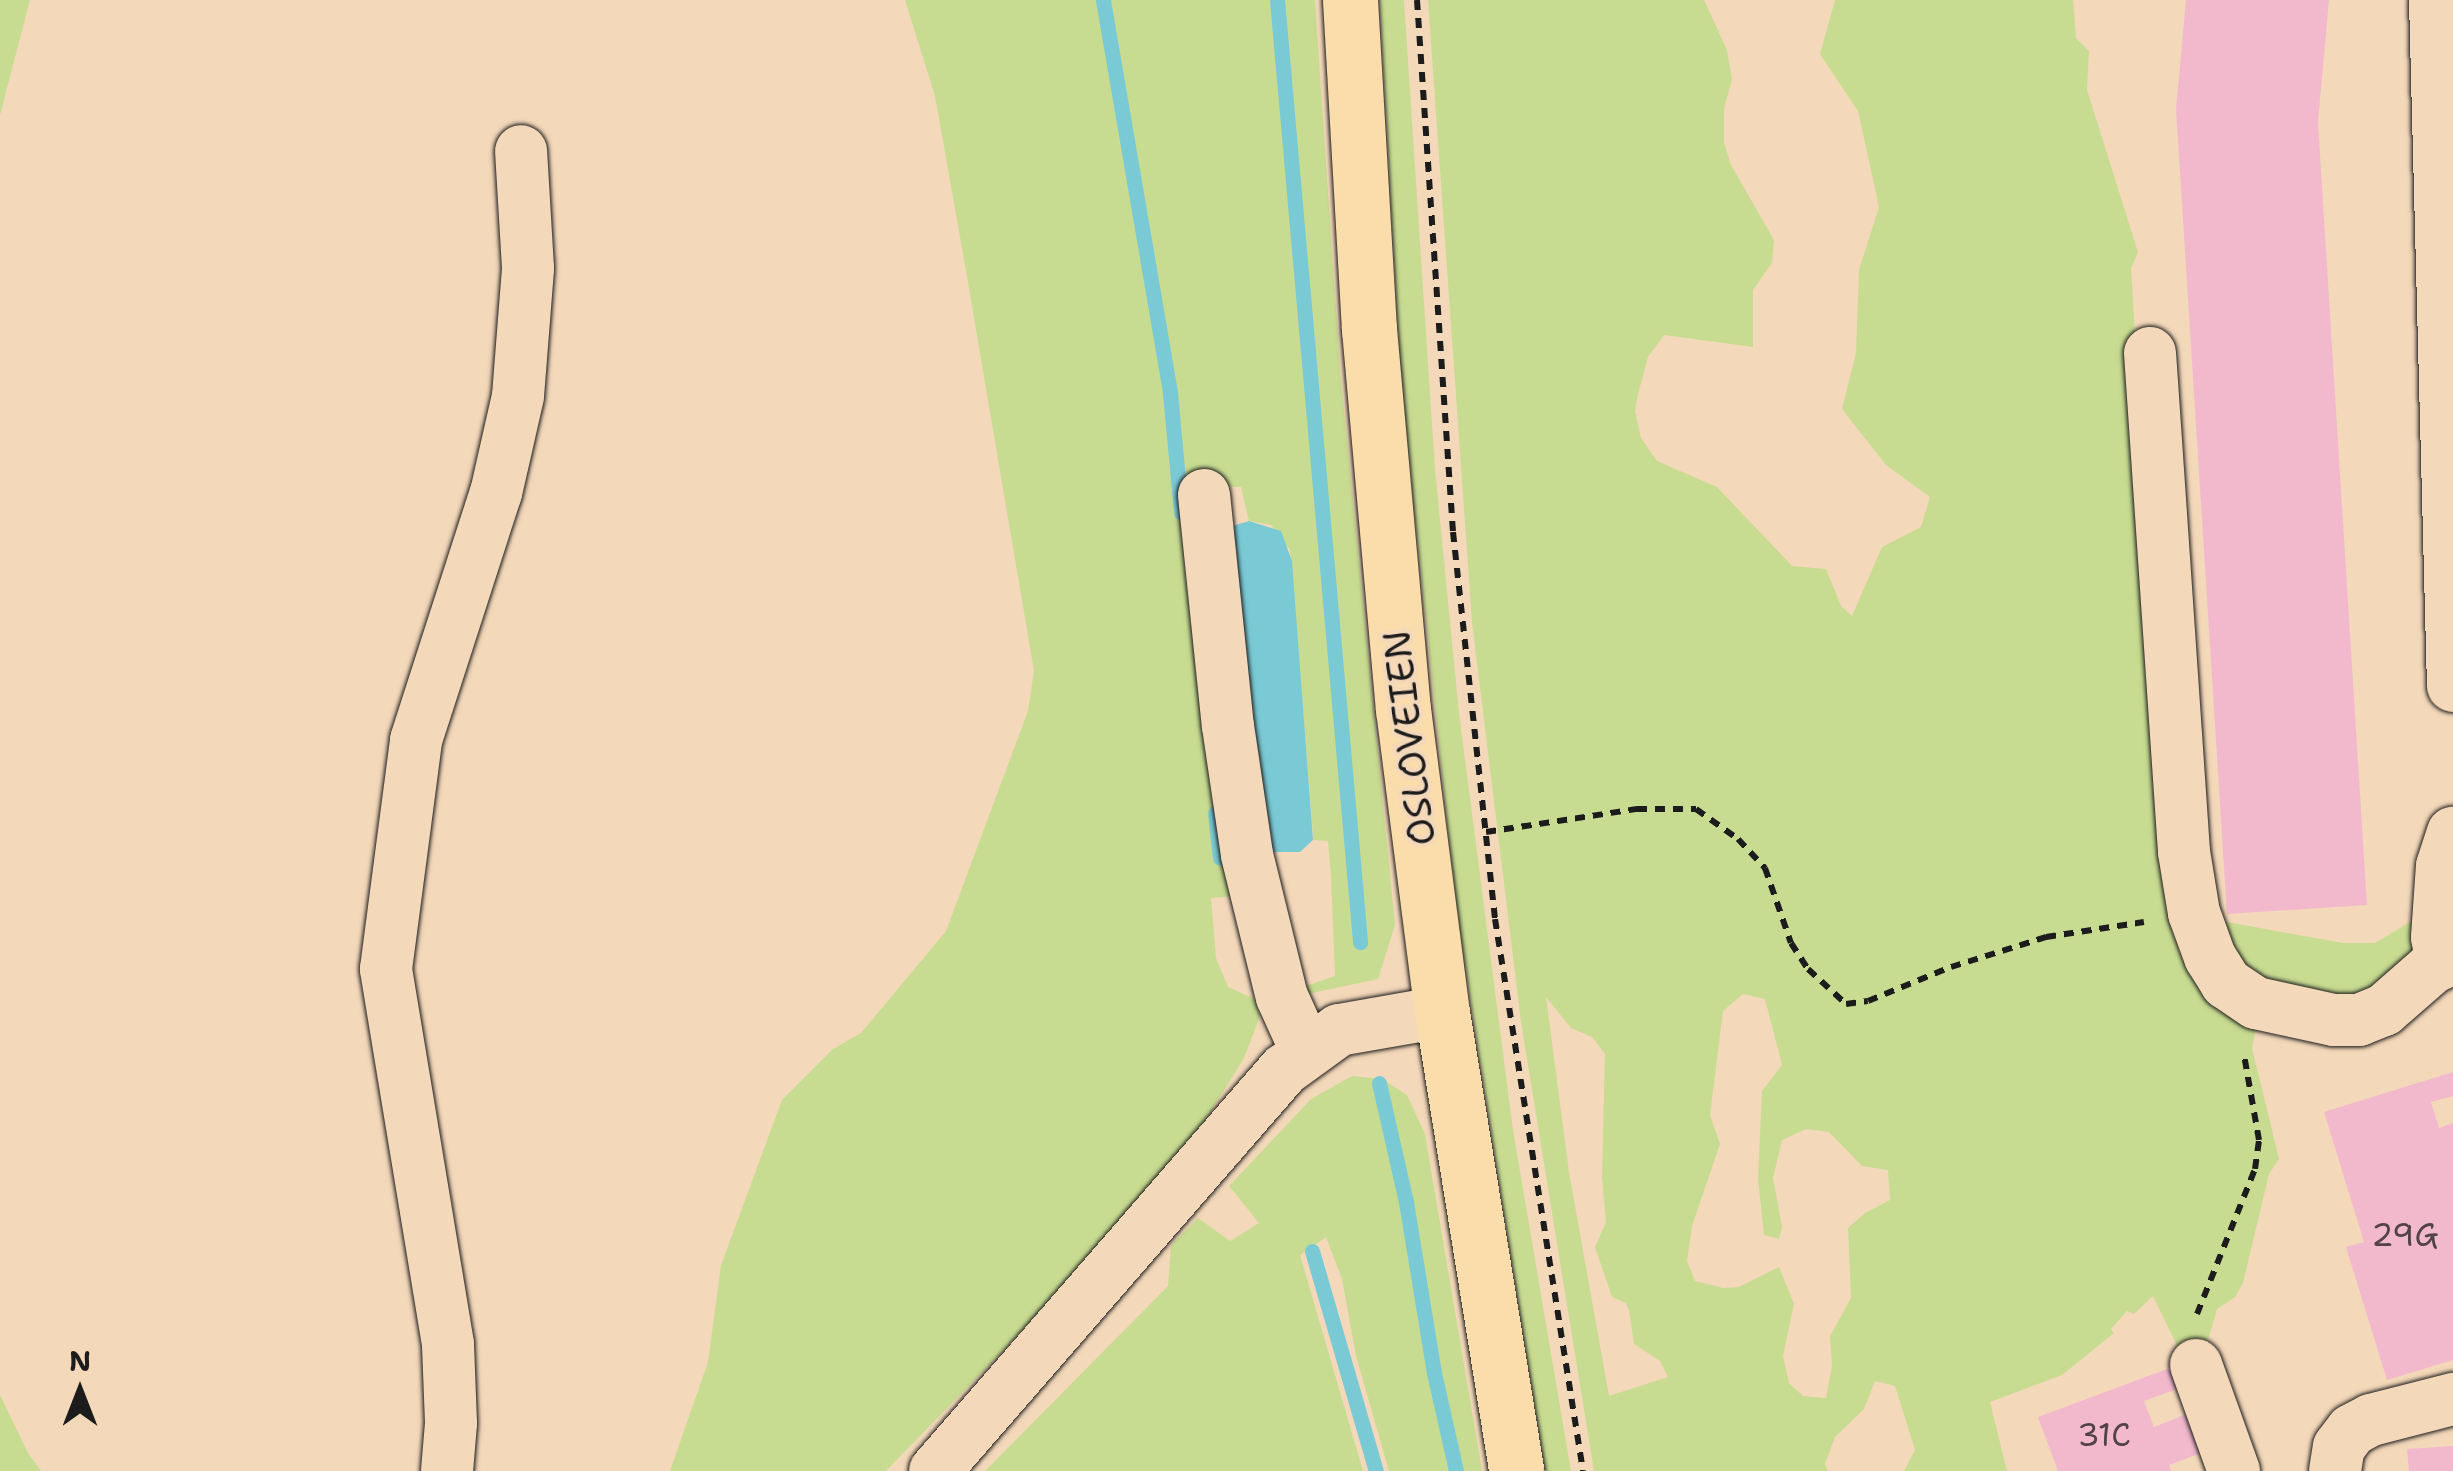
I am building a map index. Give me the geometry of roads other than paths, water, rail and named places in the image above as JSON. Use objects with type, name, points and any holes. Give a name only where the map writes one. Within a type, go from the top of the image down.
[{"type":"main road","name":"OSLOVEIEN","points":[[1350,0],[1370,330],[1403,709],[1442,1012],[1516,1471]]},
{"type":"lane","points":[[2435,0],[2453,686]]},
{"type":"lane","points":[[447,1471],[452,1424],[448,1344],[386,969],[416,740],[496,492],[518,396],[528,268],[521,151]]},
{"type":"lane","points":[[2150,354],[2184,852],[2194,913],[2210,957],[2226,983],[2256,1003],[2303,1016],[2359,1020],[2384,1010],[2448,960],[2437,936],[2442,866],[2453,832]]},
{"type":"lane","points":[[1204,495],[1228,726],[1248,855],[1282,997],[1307,1052]]},
{"type":"lane","points":[[935,1471],[1256,1099],[1307,1052],[1339,1030],[1442,1012]]},
{"type":"lane","points":[[2196,1365],[2234,1471]]},
{"type":"lane","points":[[2335,1471],[2340,1446],[2352,1430],[2371,1420],[2453,1399]]},
{"type":"water","points":[[1249,521],[1281,531],[1292,561],[1313,840],[1300,852],[1273,852],[1223,537],[1229,527]]},
{"type":"waterway","points":[[1103,0],[1170,393],[1181,512]]},
{"type":"waterway","points":[[1277,0],[1360,942]]},
{"type":"waterway","points":[[1215,813],[1220,858]]},
{"type":"waterway","points":[[1379,1083],[1406,1202],[1434,1373],[1456,1471]]},
{"type":"waterway","points":[[1312,1251],[1376,1471]]}]
